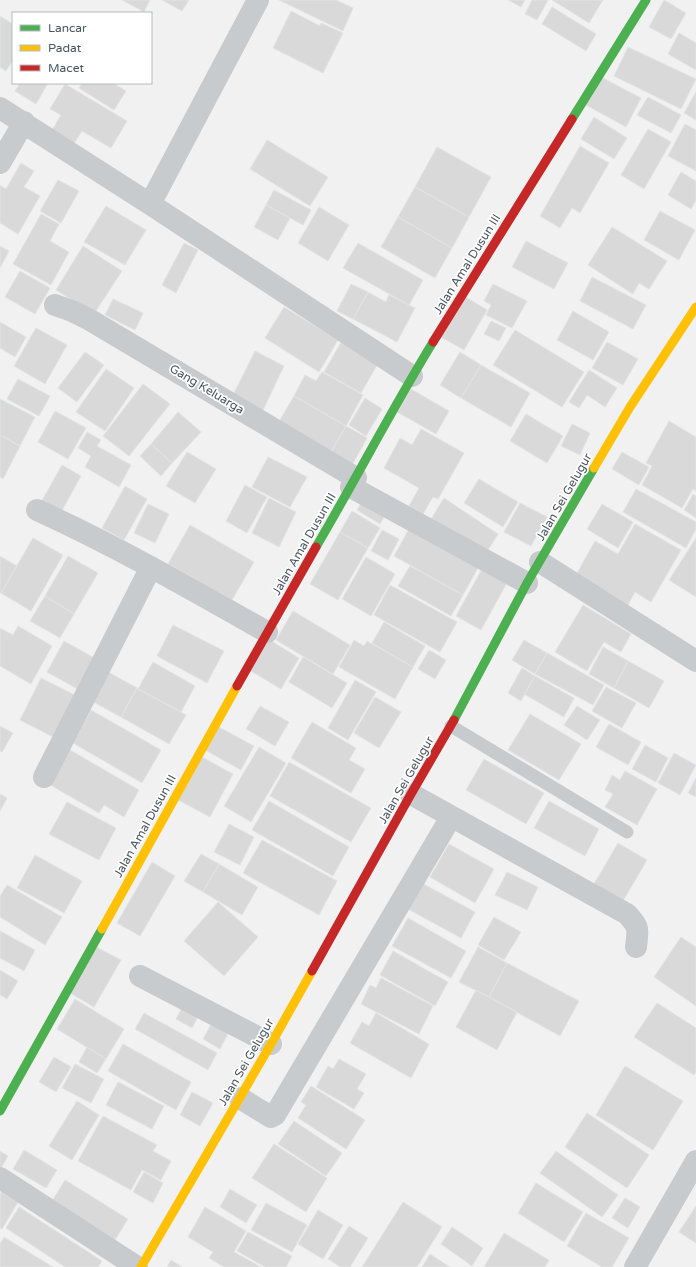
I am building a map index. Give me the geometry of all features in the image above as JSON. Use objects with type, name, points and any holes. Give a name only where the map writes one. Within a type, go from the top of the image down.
[{"type":"street","points":[[150,204],[258,0]]},
{"type":"street","name":"Jalan Amal Dusun III","points":[[0,1110],[412,376],[646,0]]},
{"type":"street","points":[[0,108],[24,122],[412,376]]},
{"type":"street","points":[[0,163],[24,122]]},
{"type":"street","name":"Gang Keluarga","points":[[55,305],[90,320],[353,482],[527,583]]},
{"type":"street","name":"Jalan Sei Gelugur","points":[[141,1267],[271,1044],[411,794],[451,726],[527,583],[630,408],[696,307]]},
{"type":"street","points":[[37,510],[95,537],[267,632]]},
{"type":"street","points":[[540,562],[696,661]]},
{"type":"street","points":[[44,777],[151,567]]},
{"type":"street","points":[[411,794],[627,914],[637,924],[638,934],[636,947]]},
{"type":"street","points":[[240,1098],[271,1117],[274,1115],[451,817]]},
{"type":"street","points":[[140,976],[271,1044]]},
{"type":"street","points":[[635,1267],[696,1161]]},
{"type":"street","points":[[0,1178],[137,1267]]},
{"type":"lane","points":[[451,726],[627,832]]},
{"type":"building","points":[[122,0],[150,0],[144,12]]},
{"type":"building","points":[[162,0],[189,0],[182,11]]},
{"type":"building","points":[[279,0],[336,0],[353,8],[343,31]]},
{"type":"building","points":[[508,0],[525,0],[521,7]]},
{"type":"building","points":[[532,0],[548,0],[537,20],[525,14]]},
{"type":"building","points":[[552,0],[603,0],[589,23]]},
{"type":"building","points":[[664,0],[686,13],[671,39],[649,27]]},
{"type":"building","points":[[552,7],[596,34],[586,51],[542,24]]},
{"type":"building","points":[[291,11],[320,26],[321,23],[343,33],[323,73],[273,48]]},
{"type":"building","points":[[0,16],[12,23],[12,62],[6,71],[0,67]]},
{"type":"building","points":[[679,33],[696,43],[696,70],[668,54]]},
{"type":"building","points":[[628,47],[696,79],[681,109],[614,76]]},
{"type":"building","points":[[601,77],[641,98],[626,127],[586,105]]},
{"type":"building","points":[[19,84],[47,84],[36,104],[15,91]]},
{"type":"building","points":[[65,84],[127,121],[111,148],[82,131],[73,145],[51,132],[61,115],[50,109]]},
{"type":"building","points":[[81,84],[115,84],[126,91],[114,110],[79,88]]},
{"type":"building","points":[[696,92],[696,120],[684,113]]},
{"type":"building","points":[[648,97],[681,115],[671,133],[637,115]]},
{"type":"building","points":[[594,117],[627,138],[614,159],[581,139]]},
{"type":"building","points":[[685,124],[696,130],[696,171],[668,156]]},
{"type":"building","points":[[648,129],[671,142],[644,189],[621,175]]},
{"type":"building","points":[[267,140],[328,177],[310,206],[250,169]]},
{"type":"building","points":[[580,146],[609,163],[580,213],[572,208],[560,228],[540,216]]},
{"type":"building","points":[[437,147],[491,177],[469,217],[415,187]]},
{"type":"building","points":[[21,163],[34,171],[24,187],[40,196],[18,234],[0,223],[0,185],[6,189]]},
{"type":"building","points":[[681,172],[696,181],[696,200],[691,209],[668,195]]},
{"type":"building","points":[[58,180],[79,191],[61,223],[40,211]]},
{"type":"building","points":[[415,187],[469,217],[452,248],[398,217]]},
{"type":"building","points":[[274,190],[311,210],[303,225],[266,205]]},
{"type":"building","points":[[266,205],[290,218],[278,240],[254,227]]},
{"type":"building","points":[[106,206],[146,230],[125,265],[84,242]]},
{"type":"building","points":[[319,207],[349,225],[328,261],[298,243]]},
{"type":"building","points":[[660,211],[695,230],[679,260],[644,240]]},
{"type":"building","points":[[41,214],[59,224],[50,241],[69,252],[51,285],[13,264]]},
{"type":"building","points":[[398,217],[452,248],[435,278],[381,247]]},
{"type":"building","points":[[612,227],[667,261],[649,289],[639,283],[633,294],[588,265]]},
{"type":"building","points":[[526,241],[568,263],[554,289],[512,267]]},
{"type":"building","points":[[184,243],[198,250],[176,293],[162,285]]},
{"type":"building","points":[[358,243],[423,280],[409,305],[343,268]]},
{"type":"building","points":[[0,246],[9,251],[0,268]]},
{"type":"building","points":[[83,246],[122,271],[94,314],[56,290]]},
{"type":"building","points":[[20,271],[50,288],[35,314],[5,297]]},
{"type":"building","points":[[592,277],[646,305],[633,329],[580,301]]},
{"type":"building","points":[[351,284],[368,292],[353,319],[337,311]]},
{"type":"building","points":[[493,284],[527,301],[512,328],[486,315],[491,305],[484,301]]},
{"type":"building","points":[[368,292],[386,302],[389,295],[415,308],[397,342],[353,319]]},
{"type":"building","points":[[464,296],[487,310],[464,350],[441,337]]},
{"type":"building","points":[[113,299],[143,313],[135,330],[105,315]]},
{"type":"building","points":[[284,307],[338,340],[319,372],[265,338]]},
{"type":"building","points":[[573,311],[609,332],[593,360],[557,340]]},
{"type":"building","points":[[491,321],[506,328],[499,341],[484,334]]},
{"type":"building","points":[[0,322],[26,337],[15,357],[0,348]]},
{"type":"building","points":[[36,328],[67,345],[45,384],[14,366]]},
{"type":"building","points":[[515,330],[584,372],[562,407],[493,365]]},
{"type":"building","points":[[343,339],[380,360],[361,393],[324,372]]},
{"type":"building","points":[[607,342],[638,359],[623,385],[592,368]]},
{"type":"building","points":[[255,351],[284,366],[263,410],[233,395]]},
{"type":"building","points":[[85,352],[104,365],[77,402],[58,388]]},
{"type":"building","points":[[460,352],[481,365],[461,398],[440,385]]},
{"type":"building","points":[[481,365],[530,393],[511,427],[461,398]]},
{"type":"building","points":[[106,369],[134,388],[105,431],[76,412]]},
{"type":"building","points":[[589,370],[617,388],[605,407],[587,395],[579,408],[569,402]]},
{"type":"building","points":[[322,372],[363,395],[346,426],[294,396],[305,375],[316,381]]},
{"type":"building","points":[[18,379],[50,396],[39,416],[7,399]]},
{"type":"building","points":[[143,384],[170,404],[129,456],[103,436]]},
{"type":"building","points":[[411,389],[449,411],[436,434],[397,412]]},
{"type":"building","points":[[294,396],[346,426],[330,454],[277,425]]},
{"type":"building","points":[[365,398],[382,409],[366,436],[349,425]]},
{"type":"building","points":[[0,399],[35,417],[20,446],[0,435]]},
{"type":"building","points":[[55,411],[86,428],[68,459],[38,442]]},
{"type":"building","points":[[178,412],[201,432],[172,463],[151,444]]},
{"type":"building","points":[[526,414],[563,436],[547,463],[510,441]]},
{"type":"building","points":[[669,421],[696,437],[696,491],[693,489],[682,508],[642,485],[652,466],[646,463]]},
{"type":"building","points":[[572,424],[590,433],[580,455],[561,446]]},
{"type":"building","points":[[346,426],[367,438],[351,467],[330,454]]},
{"type":"building","points":[[421,429],[464,453],[438,499],[433,497],[423,514],[409,506],[419,488],[384,468],[400,438],[412,445]]},
{"type":"building","points":[[87,432],[101,440],[97,446],[131,465],[119,487],[85,467],[91,456],[78,448]]},
{"type":"building","points":[[0,435],[20,446],[3,479],[0,477]]},
{"type":"building","points":[[151,444],[172,463],[161,476],[140,456]]},
{"type":"building","points":[[187,452],[216,469],[195,503],[166,486]]},
{"type":"building","points":[[622,452],[649,467],[639,485],[612,469]]},
{"type":"building","points":[[268,457],[307,477],[290,507],[252,487]]},
{"type":"building","points":[[62,465],[81,476],[59,516],[40,504]]},
{"type":"building","points":[[479,479],[518,502],[503,527],[464,503]]},
{"type":"building","points":[[245,485],[267,497],[247,533],[226,521]]},
{"type":"building","points":[[125,486],[147,499],[124,540],[102,528]]},
{"type":"building","points":[[636,489],[696,522],[696,529],[686,548],[623,512]]},
{"type":"building","points":[[693,494],[696,496],[696,518],[684,510]]},
{"type":"building","points":[[269,498],[296,512],[279,547],[252,533]]},
{"type":"building","points":[[364,498],[387,512],[380,524],[357,510]]},
{"type":"building","points":[[444,498],[498,534],[483,558],[428,524]]},
{"type":"building","points":[[520,503],[547,517],[531,546],[504,532]]},
{"type":"building","points":[[148,504],[169,514],[155,543],[134,533]]},
{"type":"building","points":[[602,504],[633,522],[618,548],[587,529]]},
{"type":"building","points":[[352,511],[380,528],[368,548],[340,532]]},
{"type":"building","points":[[635,524],[681,550],[651,602],[635,592],[628,605],[576,575],[595,541],[618,554]]},
{"type":"building","points":[[190,525],[254,562],[232,600],[168,564]]},
{"type":"building","points":[[409,529],[478,568],[463,595],[394,556]]},
{"type":"building","points":[[382,530],[399,539],[388,560],[371,551]]},
{"type":"building","points":[[340,532],[368,548],[338,600],[310,584]]},
{"type":"building","points":[[33,538],[63,555],[31,611],[1,593]]},
{"type":"building","points":[[696,538],[696,597],[669,580]]},
{"type":"building","points":[[0,556],[17,566],[1,593],[0,593]]},
{"type":"building","points":[[68,556],[98,573],[74,614],[45,596]]},
{"type":"building","points":[[366,557],[395,574],[371,616],[342,599]]},
{"type":"building","points":[[410,566],[463,595],[451,616],[398,586]]},
{"type":"building","points":[[483,567],[508,581],[481,630],[456,616]]},
{"type":"building","points":[[390,585],[457,622],[440,652],[374,615]]},
{"type":"building","points":[[45,596],[74,614],[60,638],[30,621]]},
{"type":"building","points":[[583,605],[631,634],[621,652],[604,642],[587,671],[555,652]]},
{"type":"building","points":[[293,611],[350,645],[333,674],[276,640]]},
{"type":"building","points":[[384,622],[425,646],[413,667],[372,643]]},
{"type":"building","points":[[173,625],[224,651],[207,683],[157,656]]},
{"type":"building","points":[[18,626],[52,646],[31,684],[0,666],[0,628],[13,635]]},
{"type":"building","points":[[268,639],[299,658],[281,689],[249,670]]},
{"type":"building","points":[[354,640],[364,646],[367,641],[413,667],[395,699],[339,667]]},
{"type":"building","points":[[524,640],[547,653],[535,674],[512,660]]},
{"type":"building","points":[[64,641],[98,660],[81,691],[47,672]]},
{"type":"building","points":[[603,647],[628,661],[614,688],[589,674]]},
{"type":"building","points":[[429,650],[446,660],[435,679],[418,669]]},
{"type":"building","points":[[547,653],[604,685],[593,705],[535,674]]},
{"type":"building","points":[[303,657],[347,683],[332,708],[289,682]]},
{"type":"building","points":[[628,661],[664,681],[649,708],[614,688]]},
{"type":"building","points":[[153,662],[195,686],[181,712],[138,689]]},
{"type":"building","points":[[522,668],[535,676],[521,701],[508,693]]},
{"type":"building","points":[[103,669],[137,688],[121,717],[86,698]]},
{"type":"building","points":[[535,676],[574,698],[564,717],[524,694]]},
{"type":"building","points":[[41,678],[81,698],[59,740],[20,720]]},
{"type":"building","points":[[355,680],[376,692],[348,740],[328,728]]},
{"type":"building","points":[[606,687],[636,703],[622,728],[592,711]]},
{"type":"building","points":[[137,688],[186,715],[169,744],[121,717]]},
{"type":"building","points":[[375,697],[401,712],[379,748],[354,733]]},
{"type":"building","points":[[260,706],[289,722],[275,746],[246,729]]},
{"type":"building","points":[[577,706],[600,720],[587,740],[564,725]]},
{"type":"building","points":[[91,710],[161,750],[142,783],[73,743]]},
{"type":"building","points":[[530,714],[581,744],[559,780],[508,750]]},
{"type":"building","points":[[312,722],[356,748],[349,760],[365,769],[351,793],[291,758]]},
{"type":"building","points":[[609,724],[641,742],[628,765],[596,747]]},
{"type":"building","points":[[0,726],[13,733],[2,752],[0,751]]},
{"type":"building","points":[[217,726],[254,746],[241,770],[205,750]]},
{"type":"building","points":[[645,745],[668,758],[656,782],[632,769]]},
{"type":"building","points":[[65,747],[139,790],[124,817],[104,805],[99,813],[45,782]]},
{"type":"building","points":[[259,747],[286,763],[251,822],[224,806]]},
{"type":"building","points":[[674,753],[696,765],[680,795],[658,783]]},
{"type":"building","points":[[202,757],[233,774],[210,817],[178,800]]},
{"type":"building","points":[[484,759],[544,793],[526,824],[466,790]]},
{"type":"building","points":[[289,762],[371,808],[351,842],[270,796]]},
{"type":"building","points":[[625,771],[657,789],[637,825],[605,807],[613,794],[605,790],[612,775],[620,780]]},
{"type":"building","points":[[696,778],[696,797],[688,793]]},
{"type":"building","points":[[0,794],[7,798],[0,811]]},
{"type":"building","points":[[269,801],[349,847],[333,876],[252,830]]},
{"type":"building","points":[[549,801],[599,829],[585,856],[534,828]]},
{"type":"building","points":[[67,802],[116,828],[99,860],[49,834]]},
{"type":"building","points":[[229,824],[254,837],[240,865],[214,852]]},
{"type":"building","points":[[262,840],[337,881],[319,915],[243,873]]},
{"type":"building","points":[[618,843],[647,860],[620,906],[591,889]]},
{"type":"building","points":[[449,844],[494,869],[475,903],[430,877]]},
{"type":"building","points":[[201,854],[219,864],[203,892],[184,881]]},
{"type":"building","points":[[35,855],[82,881],[64,913],[17,888]]},
{"type":"building","points":[[152,862],[175,876],[140,936],[117,923]]},
{"type":"building","points":[[219,864],[258,887],[242,915],[203,892]]},
{"type":"building","points":[[507,872],[538,887],[527,910],[495,895]]},
{"type":"building","points":[[420,882],[475,912],[461,938],[406,908]]},
{"type":"building","points":[[7,885],[62,917],[45,945],[0,917],[0,896]]},
{"type":"building","points":[[218,902],[258,937],[224,976],[184,941]]},
{"type":"building","points":[[494,917],[521,932],[504,960],[478,945]]},
{"type":"building","points":[[408,918],[466,951],[451,978],[392,946]]},
{"type":"building","points":[[0,931],[35,950],[24,971],[0,958]]},
{"type":"building","points":[[681,937],[696,947],[696,1006],[654,977]]},
{"type":"building","points":[[96,947],[121,960],[94,1007],[70,993]]},
{"type":"building","points":[[478,947],[507,963],[489,997],[459,982]]},
{"type":"building","points":[[393,951],[448,982],[435,1006],[380,975]]},
{"type":"building","points":[[507,963],[579,1001],[560,1036],[489,997]]},
{"type":"building","points":[[0,970],[18,981],[7,999],[0,995]]},
{"type":"building","points":[[381,978],[433,1006],[419,1034],[361,1004],[370,985],[376,988]]},
{"type":"building","points":[[476,990],[517,1012],[497,1050],[456,1027]]},
{"type":"building","points":[[75,999],[124,1029],[106,1059],[57,1029]]},
{"type":"building","points":[[657,1003],[696,1028],[696,1072],[694,1075],[634,1037]]},
{"type":"building","points":[[184,1004],[200,1013],[192,1028],[176,1019]]},
{"type":"building","points":[[144,1013],[217,1053],[208,1070],[135,1029]]},
{"type":"building","points":[[376,1013],[429,1044],[411,1078],[350,1043],[362,1022],[369,1026]]},
{"type":"building","points":[[213,1021],[230,1030],[220,1049],[203,1039]]},
{"type":"building","points":[[123,1044],[191,1082],[176,1110],[108,1071]]},
{"type":"building","points":[[87,1047],[106,1059],[97,1073],[79,1062]]},
{"type":"building","points":[[54,1057],[71,1067],[56,1092],[39,1082]]},
{"type":"building","points":[[339,1059],[366,1074],[357,1089],[364,1093],[354,1109],[316,1087],[328,1066],[333,1069]]},
{"type":"building","points":[[75,1064],[104,1079],[91,1103],[62,1088]]},
{"type":"building","points":[[625,1066],[683,1101],[653,1150],[596,1115]]},
{"type":"building","points":[[118,1082],[164,1106],[152,1129],[106,1105]]},
{"type":"building","points":[[311,1086],[365,1120],[346,1149],[298,1118],[306,1105],[301,1102]]},
{"type":"building","points":[[192,1092],[213,1103],[200,1126],[180,1115]]},
{"type":"building","points":[[77,1101],[99,1115],[72,1160],[49,1146]]},
{"type":"building","points":[[587,1113],[649,1155],[627,1188],[565,1147]]},
{"type":"building","points":[[103,1116],[157,1145],[153,1151],[171,1161],[161,1180],[142,1170],[131,1190],[78,1161]]},
{"type":"building","points":[[294,1121],[342,1153],[326,1176],[278,1144]]},
{"type":"building","points":[[274,1144],[327,1178],[306,1212],[252,1178]]},
{"type":"building","points":[[24,1150],[57,1170],[46,1188],[13,1169]]},
{"type":"building","points":[[0,1151],[8,1156],[0,1170]]},
{"type":"building","points":[[556,1151],[618,1195],[602,1217],[540,1173]]},
{"type":"building","points":[[144,1172],[163,1183],[153,1203],[133,1192]]},
{"type":"building","points":[[65,1180],[128,1219],[115,1240],[52,1201]]},
{"type":"building","points":[[536,1183],[583,1212],[564,1242],[518,1213]]},
{"type":"building","points":[[230,1189],[257,1205],[246,1223],[220,1207]]},
{"type":"building","points":[[1,1192],[18,1202],[2,1229],[0,1228]]},
{"type":"building","points":[[625,1198],[640,1207],[628,1228],[612,1218]]},
{"type":"building","points":[[403,1202],[442,1227],[417,1267],[362,1267]]},
{"type":"building","points":[[266,1203],[307,1225],[292,1252],[251,1230]]},
{"type":"building","points":[[696,1206],[696,1243],[679,1232]]},
{"type":"building","points":[[19,1207],[102,1261],[98,1267],[65,1267],[6,1228]]},
{"type":"building","points":[[205,1207],[246,1231],[234,1252],[261,1267],[224,1267],[209,1258],[213,1252],[188,1237]]},
{"type":"building","points":[[318,1210],[343,1225],[323,1259],[298,1244]]},
{"type":"building","points":[[586,1213],[629,1238],[612,1267],[602,1267],[567,1246]]},
{"type":"building","points":[[349,1226],[368,1238],[350,1267],[340,1267],[328,1259]]},
{"type":"building","points":[[452,1227],[483,1248],[472,1266],[441,1244]]},
{"type":"building","points":[[248,1232],[292,1256],[286,1267],[265,1267],[237,1251]]},
{"type":"building","points":[[504,1233],[549,1260],[545,1267],[484,1267]]},
{"type":"building","points":[[4,1237],[53,1267],[0,1267],[0,1244]]},
{"type":"building","points":[[430,1254],[450,1267],[422,1267]]},
{"type":"building","points":[[171,1260],[182,1267],[167,1267]]},
{"type":"traffic: fast","points":[[572,119],[646,0]]},
{"type":"traffic: fast","points":[[316,547],[433,342]]},
{"type":"traffic: fast","points":[[454,720],[527,583],[594,468]]},
{"type":"traffic: fast","points":[[0,1111],[102,929]]},
{"type":"traffic: slow","points":[[594,468],[630,407],[696,307]]},
{"type":"traffic: slow","points":[[102,929],[237,686]]},
{"type":"traffic: slow","points":[[141,1267],[312,971]]},
{"type":"traffic: jam","points":[[433,342],[572,119]]},
{"type":"traffic: jam","points":[[237,686],[316,547]]},
{"type":"traffic: jam","points":[[312,971],[454,720]]}]
